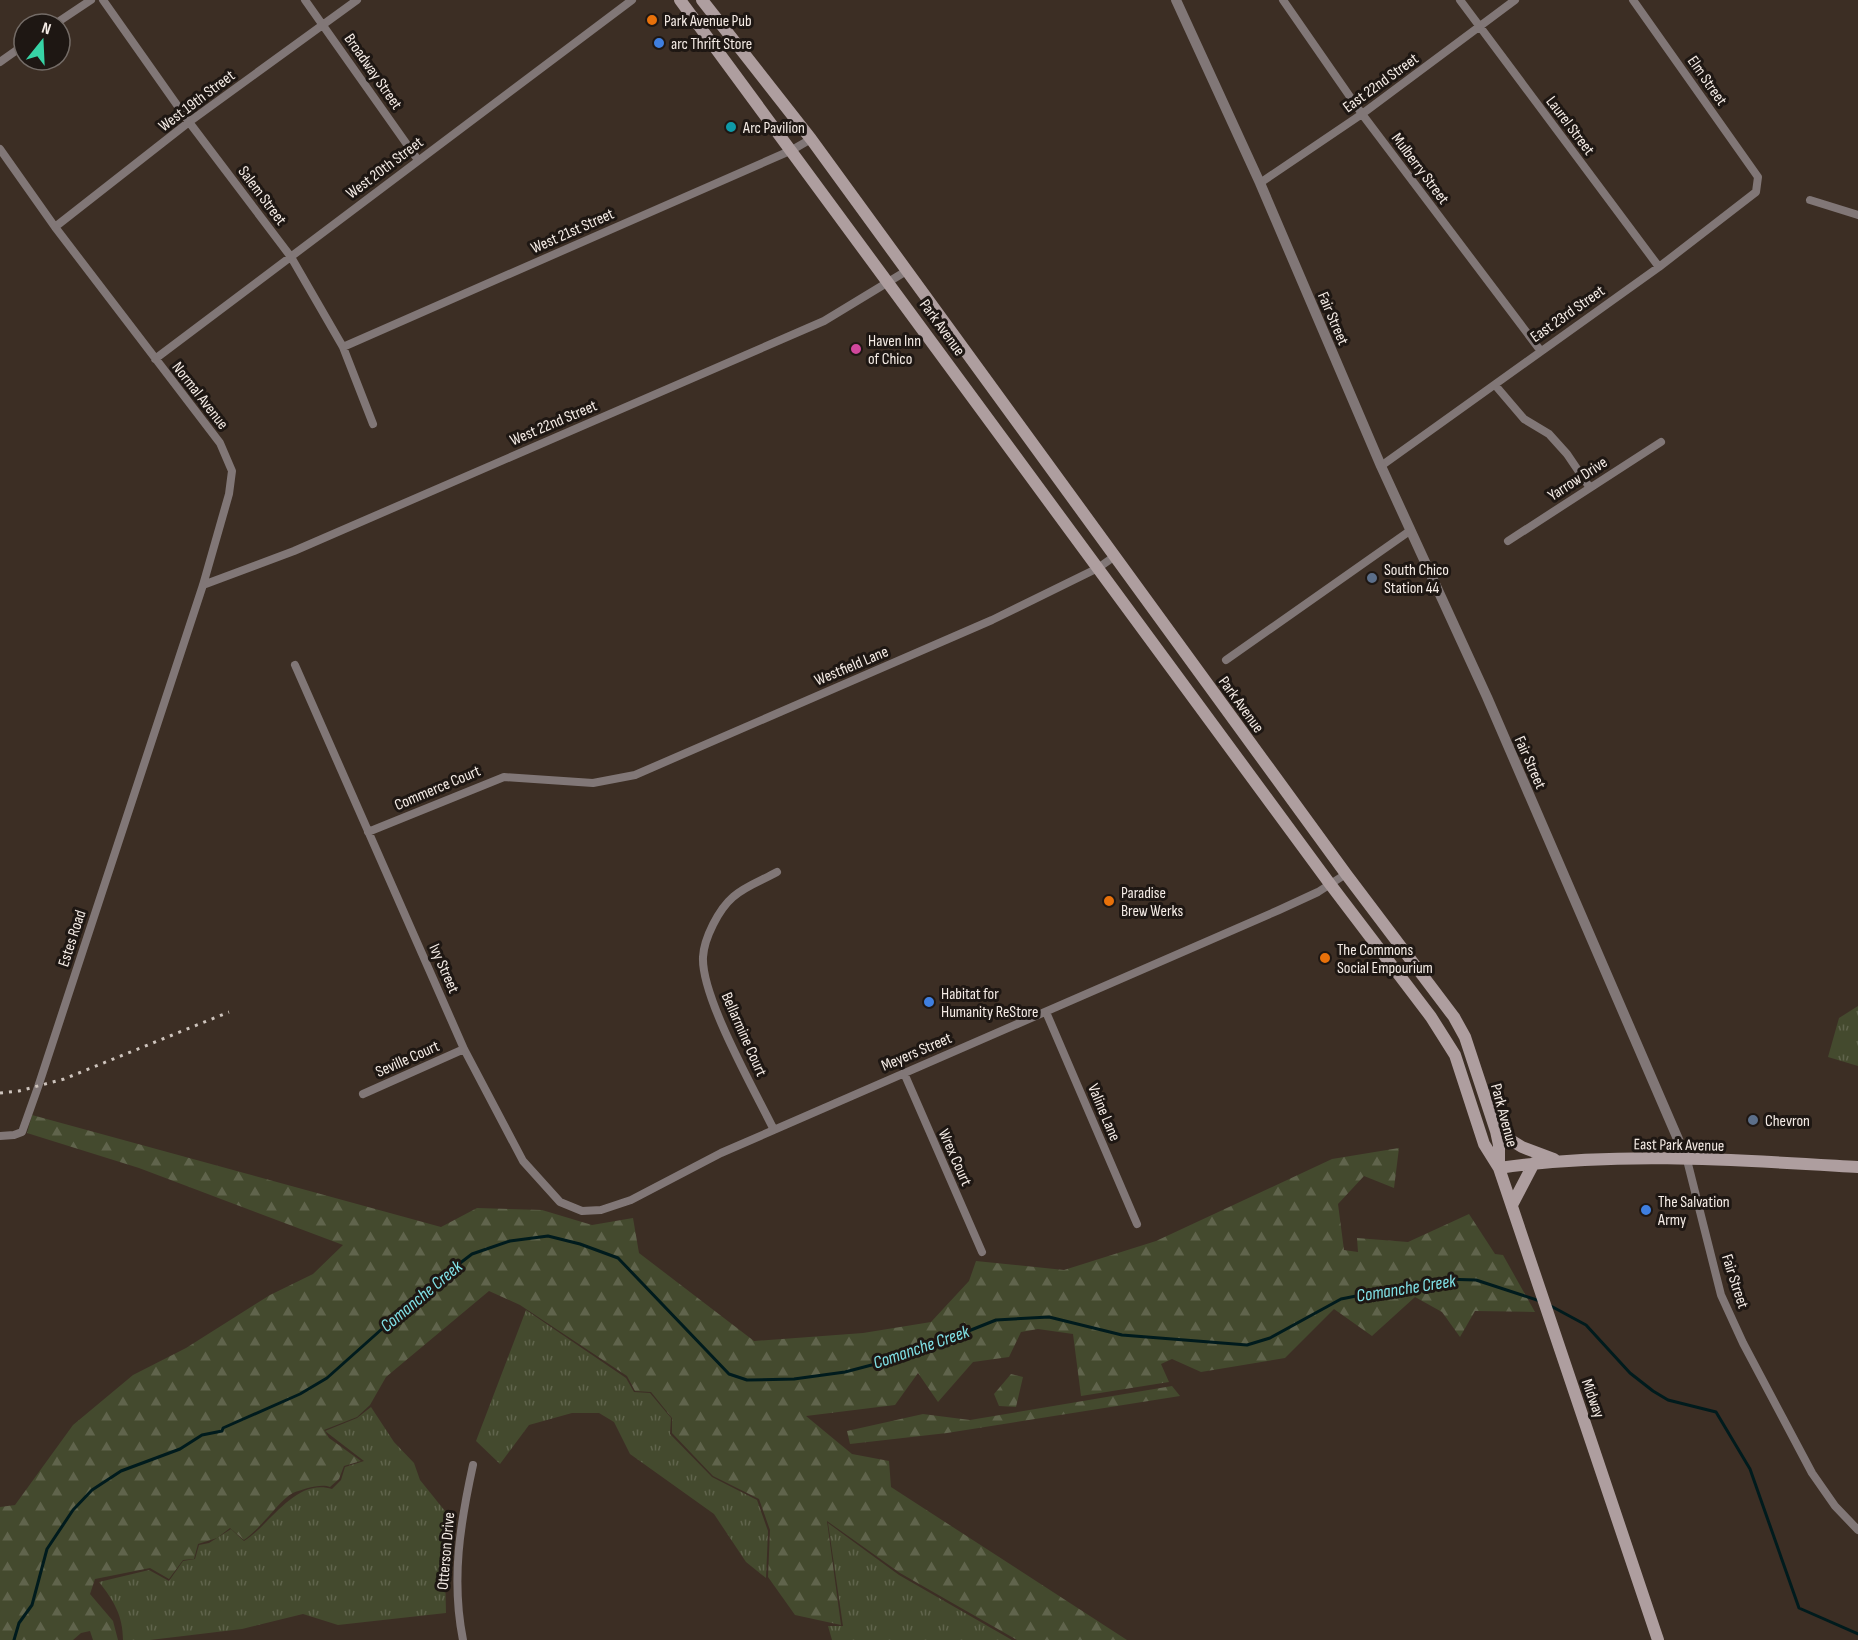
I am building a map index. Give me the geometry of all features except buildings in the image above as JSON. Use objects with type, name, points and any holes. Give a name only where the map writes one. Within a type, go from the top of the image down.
[{"type":"main road","name":"Park Avenue","points":[[680,0],[1330,884],[1431,1017],[1455,1055],[1484,1144],[1499,1168]]},
{"type":"main road","name":"Park Avenue","points":[[702,0],[811,139],[908,270],[1346,874],[1454,1017],[1465,1037],[1496,1131],[1499,1145],[1499,1168]]},
{"type":"main road","points":[[1496,1131],[1522,1146],[1556,1160]]},
{"type":"main road","name":"East Park Avenue","points":[[1499,1168],[1556,1160],[1688,1160],[1858,1167]]},
{"type":"main road","points":[[1512,1204],[1534,1163]]},
{"type":"main road","name":"Midway","points":[[1499,1168],[1546,1313],[1604,1474],[1658,1640]]},
{"type":"street","points":[[72,13],[91,0]]},
{"type":"street","name":"Salem Street","points":[[103,0],[189,122],[291,257],[343,347],[373,424]]},
{"type":"street","name":"Broadway Street","points":[[305,0],[418,160]]},
{"type":"street","name":"West 19th Street","points":[[55,227],[189,122],[357,0]]},
{"type":"street","name":"West 20th Street","points":[[155,359],[632,0]]},
{"type":"street","name":"Fair Street","points":[[1176,0],[1260,183],[1381,466],[1491,707],[1688,1160],[1721,1294],[1812,1473],[1835,1506],[1858,1530]]},
{"type":"street","name":"Mulberry Street","points":[[1283,0],[1362,114],[1540,350]]},
{"type":"street","name":"Laurel Street","points":[[1460,0],[1659,267]]},
{"type":"street","name":"East 22nd Street","points":[[1260,183],[1362,114],[1515,0]]},
{"type":"street","name":"Elm Street","points":[[1633,0],[1758,177]]},
{"type":"street","name":"West 21st Street","points":[[343,347],[792,150],[811,139]]},
{"type":"street","name":"Normal Avenue","points":[[0,149],[55,227],[220,443],[232,471],[230,494],[203,585],[154,732]]},
{"type":"street","name":"East 23rd Street","points":[[1381,466],[1750,199],[1756,192],[1758,177]]},
{"type":"street","points":[[1810,200],[1858,215]]},
{"type":"street","name":"West 22nd Street","points":[[203,585],[294,551],[824,321],[908,270]]},
{"type":"street","points":[[1495,385],[1524,420],[1555,441],[1590,488]]},
{"type":"street","name":"Yarrow Drive","points":[[1509,541],[1661,442]]},
{"type":"street","points":[[1226,660],[1411,530]]},
{"type":"street","name":"Westfield Lane","points":[[593,783],[635,775],[992,620],[1098,568],[1115,556]]},
{"type":"street","name":"Ivy Street","points":[[295,665],[464,1049],[523,1161],[560,1202],[582,1211],[601,1210],[631,1200]]},
{"type":"street","name":"Estes Road","points":[[0,1136],[14,1136],[22,1132],[154,732]]},
{"type":"street","name":"Commerce Court","points":[[368,832],[504,777],[593,783]]},
{"type":"street","name":"Bellarmine Court","points":[[774,1130],[716,1009],[707,983],[703,957],[712,928],[733,897],[777,872]]},
{"type":"street","name":"Meyers Street","points":[[631,1200],[684,1171],[774,1130],[1279,910],[1346,874]]},
{"type":"street","name":"Valine Lane","points":[[1046,1011],[1137,1224]]},
{"type":"street","name":"Seville Court","points":[[363,1094],[464,1049]]},
{"type":"street","name":"Wrex Court","points":[[904,1073],[982,1252]]},
{"type":"street","name":"Otterson Drive","points":[[463,1640],[458,1615],[456,1566],[463,1510],[474,1465]]},
{"type":"green space","points":[[1858,1006],[1858,1066],[1828,1057],[1839,1018]]},
{"type":"green space","points":[[32,1115],[441,1227],[477,1208],[542,1210],[592,1225],[633,1218],[639,1253],[754,1341],[863,1333],[931,1322],[969,1281],[976,1261],[1064,1270],[1156,1241],[1332,1159],[1399,1148],[1394,1188],[1364,1176],[1338,1204],[1344,1250],[1358,1252],[1357,1238],[1408,1242],[1469,1214],[1495,1254],[1503,1255],[1535,1312],[1475,1311],[1460,1337],[1442,1312],[1415,1297],[1372,1336],[1334,1309],[1285,1358],[1201,1372],[1172,1359],[1161,1364],[1169,1382],[1081,1396],[1073,1334],[1038,1329],[1021,1332],[1009,1357],[973,1362],[938,1402],[918,1373],[895,1405],[806,1416],[852,1454],[889,1461],[891,1487],[1127,1640],[1017,1640],[900,1573],[827,1521],[841,1625],[795,1615],[768,1577],[770,1530],[759,1499],[713,1476],[672,1433],[672,1418],[651,1392],[635,1391],[627,1376],[520,1305],[489,1291],[386,1377],[370,1405],[357,1417],[324,1430],[329,1438],[361,1461],[344,1466],[339,1479],[330,1487],[317,1486],[293,1493],[244,1540],[230,1528],[217,1538],[198,1544],[194,1559],[183,1560],[169,1579],[150,1568],[95,1579],[90,1594],[113,1621],[118,1640],[93,1640],[90,1631],[81,1633],[73,1640],[0,1640],[0,1507],[15,1505],[73,1425],[133,1375],[186,1348],[270,1295],[313,1274],[343,1245],[139,1168],[27,1133]]},
{"type":"green space","points":[[526,1310],[626,1378],[634,1392],[650,1393],[671,1418],[670,1434],[712,1477],[757,1500],[768,1531],[766,1578],[746,1562],[714,1514],[630,1454],[614,1422],[599,1413],[572,1413],[529,1425],[500,1464],[476,1441]]},
{"type":"green space","points":[[1011,1374],[1023,1377],[1016,1407],[999,1406],[994,1394]]},
{"type":"green space","points":[[1172,1386],[1180,1396],[947,1433],[850,1444],[847,1431],[923,1414],[970,1420]]},
{"type":"green space","points":[[371,1407],[394,1442],[414,1463],[420,1480],[449,1516],[445,1569],[446,1613],[338,1625],[303,1614],[242,1629],[150,1640],[123,1640],[117,1609],[99,1582],[149,1570],[169,1581],[183,1561],[195,1559],[199,1545],[209,1543],[231,1529],[244,1541],[295,1496],[319,1487],[332,1489],[341,1480],[345,1467],[364,1461],[325,1431],[357,1418]]},
{"type":"green space","points":[[828,1523],[899,1575],[1012,1640],[832,1640],[828,1626],[843,1626]]},
{"type":"waterway","name":"Comanche Creek","points":[[14,1640],[19,1623],[32,1605],[47,1549],[73,1510],[92,1490],[121,1471],[180,1449],[202,1435],[222,1431],[223,1428],[300,1394],[327,1378],[430,1286],[472,1254],[510,1241],[548,1236],[580,1244],[618,1258],[729,1374],[747,1380],[794,1379],[845,1372],[906,1356],[996,1320],[1049,1317],[1122,1335],[1247,1345],[1270,1338],[1341,1299],[1442,1279],[1476,1280],[1540,1301]]},
{"type":"waterway","name":"Comanche Creek","points":[[1549,1305],[1586,1325],[1630,1373],[1653,1391],[1668,1400],[1716,1412],[1750,1469],[1799,1608],[1858,1634]]},
{"type":"railway","points":[[0,1093],[19,1091],[64,1079],[229,1012]]},
{"type":"place","name":"Park Avenue Pub","points":[[652,20]]},
{"type":"place","name":"arc Thrift Store","points":[[659,43]]},
{"type":"place","name":"Arc Pavilion","points":[[731,127]]},
{"type":"place","name":"Haven Inn of Chico","points":[[856,349]]},
{"type":"place","name":"South Chico Station 44","points":[[1372,578]]},
{"type":"place","name":"Paradise Brew Werks","points":[[1109,901]]},
{"type":"place","name":"The Commons Social Empourium","points":[[1325,958]]},
{"type":"place","name":"Habitat for Humanity ReStore","points":[[929,1002]]},
{"type":"place","name":"Chevron","points":[[1753,1120]]},
{"type":"place","name":"The Salvation Army","points":[[1646,1210]]}]
